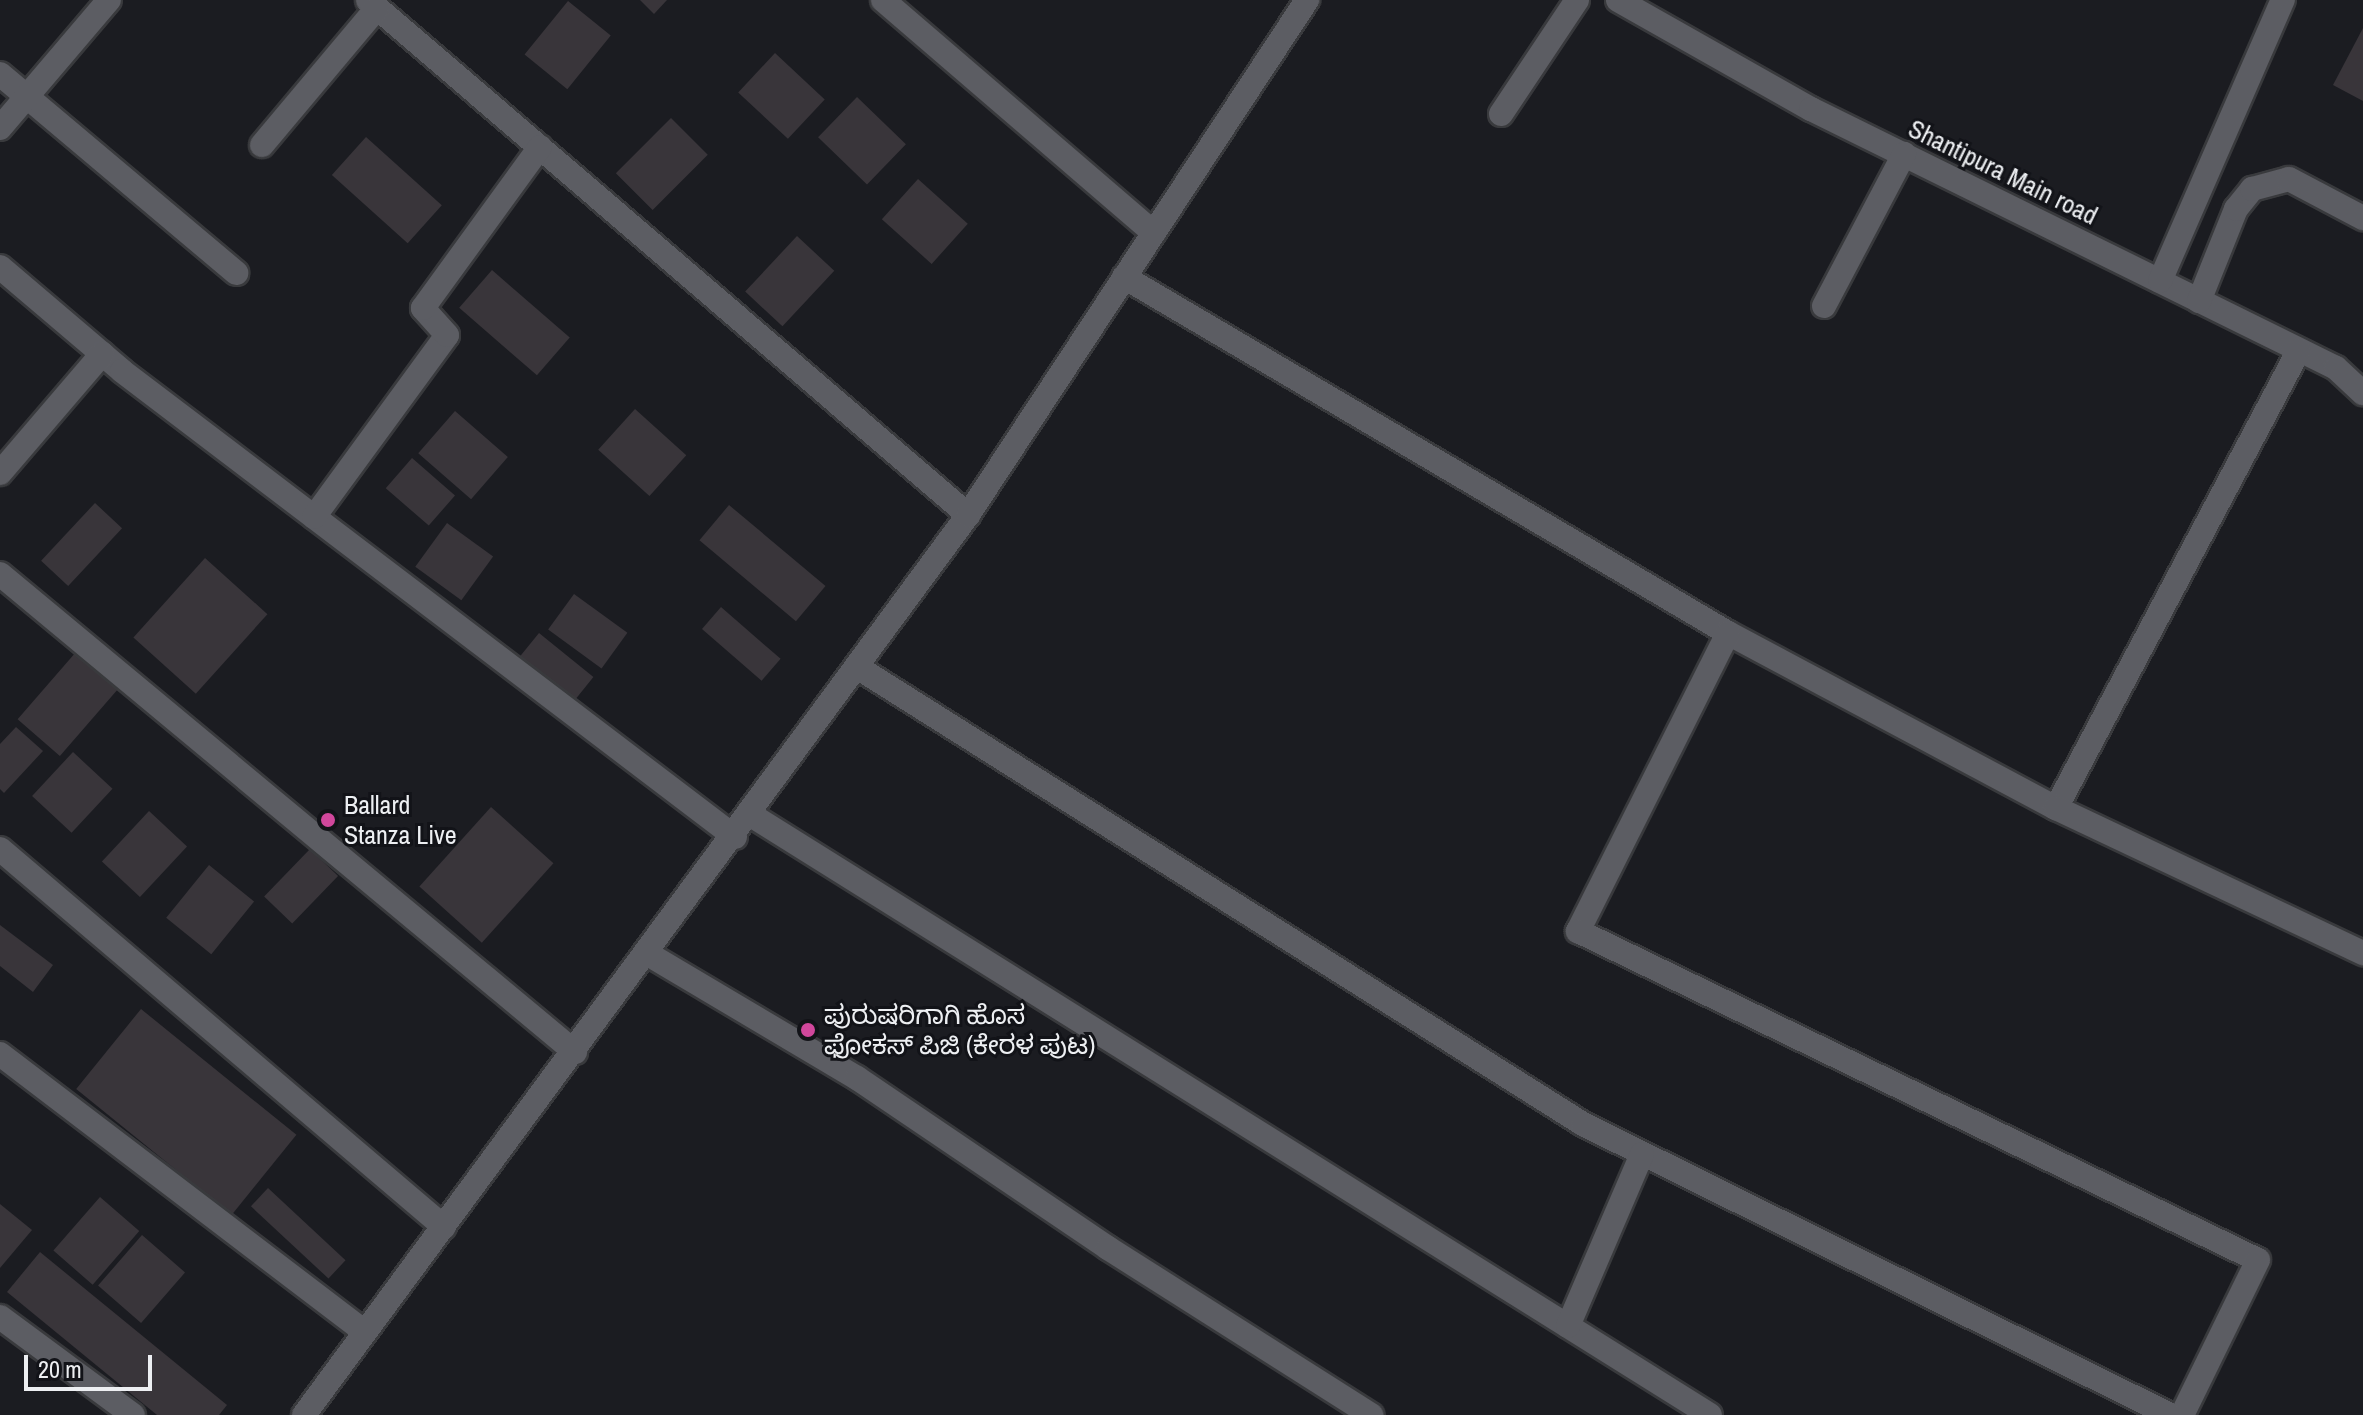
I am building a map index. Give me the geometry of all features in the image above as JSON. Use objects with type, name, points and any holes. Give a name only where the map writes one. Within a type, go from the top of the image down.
[{"type":"street","points":[[0,128],[109,0]]},
{"type":"street","points":[[883,0],[1154,233]]},
{"type":"street","points":[[304,1415],[363,1331],[735,837],[968,515],[1307,0]]},
{"type":"street","points":[[1501,114],[1577,0]]},
{"type":"street","name":"Shantipura Main road","points":[[1618,0],[1904,154],[2336,368],[2363,393]]},
{"type":"street","points":[[2160,281],[2283,0]]},
{"type":"street","points":[[262,145],[373,4],[968,515]]},
{"type":"street","points":[[0,74],[236,273]]},
{"type":"street","points":[[314,517],[447,335],[423,308],[540,147]]},
{"type":"street","points":[[1824,306],[1904,154]]},
{"type":"street","points":[[2199,301],[2236,209],[2252,189],[2289,179],[2363,218]]},
{"type":"street","points":[[0,267],[102,354],[735,837]]},
{"type":"street","points":[[1124,277],[1728,633],[2056,808],[2363,953]]},
{"type":"street","points":[[2056,808],[2299,350]]},
{"type":"street","points":[[0,473],[102,354]]},
{"type":"street","points":[[2336,368],[2363,376]]},
{"type":"street","points":[[0,574],[575,1052]]},
{"type":"street","points":[[1728,633],[1578,931],[2258,1260],[2182,1415]]},
{"type":"street","points":[[857,667],[1583,1124],[2170,1415]]},
{"type":"street","points":[[751,815],[1710,1415]]},
{"type":"street","points":[[0,849],[444,1227]]},
{"type":"street","points":[[648,954],[857,1078],[1108,1248],[1371,1415]]},
{"type":"street","points":[[0,1054],[363,1331]]},
{"type":"street","points":[[1568,1326],[1642,1154]]},
{"type":"street","points":[[0,1317],[133,1415]]},
{"type":"building","points":[[640,0],[667,0],[654,14]]},
{"type":"building","points":[[568,1],[611,36],[567,89],[525,55]]},
{"type":"building","points":[[2363,28],[2363,101],[2333,85]]},
{"type":"building","points":[[775,53],[825,99],[788,139],[738,92]]},
{"type":"building","points":[[857,97],[906,144],[867,185],[818,137]]},
{"type":"building","points":[[671,118],[708,155],[653,210],[616,173]]},
{"type":"building","points":[[366,137],[442,205],[408,243],[332,175]]},
{"type":"building","points":[[918,179],[968,224],[932,264],[882,219]]},
{"type":"building","points":[[797,236],[834,271],[782,326],[745,292]]},
{"type":"building","points":[[492,270],[570,338],[537,375],[459,308]]},
{"type":"building","points":[[635,409],[686,455],[649,496],[598,450]]},
{"type":"building","points":[[455,411],[508,457],[471,499],[418,453]]},
{"type":"building","points":[[412,458],[455,495],[429,526],[386,488]]},
{"type":"building","points":[[95,503],[122,528],[68,586],[41,561]]},
{"type":"building","points":[[729,505],[826,586],[796,621],[699,540]]},
{"type":"building","points":[[447,523],[493,557],[461,600],[415,567]]},
{"type":"building","points":[[205,558],[267,614],[196,694],[133,638]]},
{"type":"building","points":[[574,594],[627,633],[602,668],[548,630]]},
{"type":"building","points":[[721,607],[781,659],[762,681],[702,629]]},
{"type":"building","points":[[539,633],[593,677],[574,701],[519,657]]},
{"type":"building","points":[[76,652],[118,689],[60,756],[18,719]]},
{"type":"building","points":[[16,727],[43,751],[4,793],[0,789],[0,744]]},
{"type":"building","points":[[73,752],[112,789],[72,833],[32,796]]},
{"type":"building","points":[[491,807],[553,863],[482,943],[419,887]]},
{"type":"building","points":[[149,811],[187,846],[140,897],[102,861]]},
{"type":"building","points":[[310,849],[338,876],[292,924],[264,896]]},
{"type":"building","points":[[209,865],[254,902],[211,954],[166,918]]},
{"type":"building","points":[[0,925],[53,965],[33,992],[0,966]]},
{"type":"building","points":[[141,1009],[296,1135],[232,1215],[76,1089]]},
{"type":"building","points":[[268,1188],[346,1260],[328,1279],[251,1206]]},
{"type":"building","points":[[100,1197],[139,1231],[93,1285],[53,1251]]},
{"type":"building","points":[[0,1204],[32,1230],[0,1268]]},
{"type":"building","points":[[142,1235],[185,1272],[141,1323],[98,1286]]},
{"type":"building","points":[[40,1252],[227,1405],[219,1415],[157,1415],[7,1292]]},
{"type":"place","name":"Ballard Stanza Live","points":[[328,820]]},
{"type":"place","name":"ಪುರುಷರಿಗಾಗಿ ಹೊಸ ಫೋಕಸ್ ಪಿಜಿ (ಕೇರಳ ಪುಟ)","points":[[808,1030]]}]
